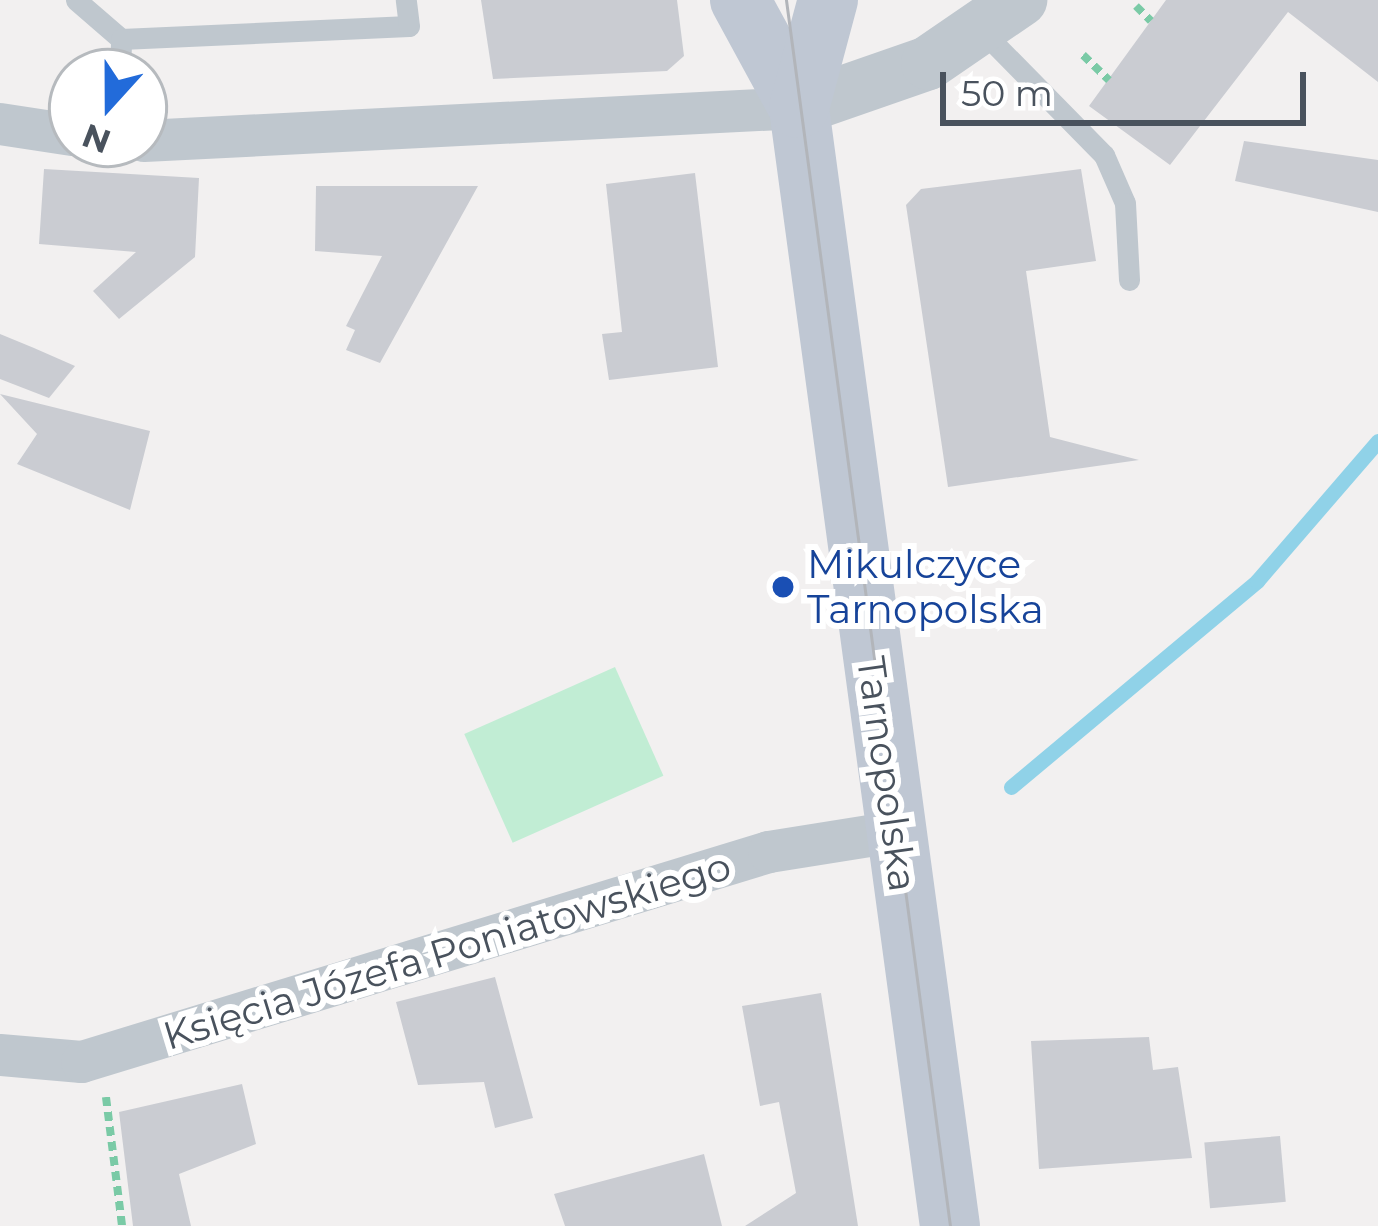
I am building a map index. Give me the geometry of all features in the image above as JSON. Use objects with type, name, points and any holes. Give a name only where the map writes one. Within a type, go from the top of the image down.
[{"type":"main road","name":"Tarnopolska","points":[[740,0],[799,108],[950,1226]]},
{"type":"main road","name":"Tarnopolska","points":[[799,108],[828,0]]},
{"type":"street","points":[[168,140],[799,108],[894,79],[1001,16]]},
{"type":"street","points":[[0,124],[48,131]]},
{"type":"street","name":"Księcia Józefa Poniatowskiego","points":[[0,1055],[100,1057],[769,852],[894,832]]},
{"type":"lane","points":[[76,0],[121,39],[409,26],[406,0]]},
{"type":"lane","points":[[1001,16],[1104,155],[1125,203],[1129,280]]},
{"type":"lane","points":[[121,39],[121,48]]},
{"type":"path","points":[[1136,6],[1150,21]]},
{"type":"path","points":[[1083,55],[1108,80]]},
{"type":"path","points":[[100,1057],[122,1226]]},
{"type":"green space","points":[[615,667],[663,776],[513,843],[464,734]]},
{"type":"building","points":[[481,0],[677,0],[684,56],[667,71],[493,79]]},
{"type":"building","points":[[1166,0],[1378,0],[1378,82],[1288,12],[1170,165],[1089,106]]},
{"type":"building","points":[[1244,141],[1378,160],[1378,212],[1235,181]]},
{"type":"building","points":[[44,169],[199,178],[195,257],[119,319],[93,291],[136,252],[39,244]]},
{"type":"building","points":[[1081,169],[1096,261],[1026,271],[1050,437],[1139,460],[948,487],[906,205],[921,189]]},
{"type":"building","points":[[695,173],[718,367],[609,380],[602,334],[622,332],[606,184]]},
{"type":"building","points":[[316,186],[478,186],[380,363],[346,350],[355,330],[346,326],[382,256],[315,251]]},
{"type":"building","points":[[0,334],[75,366],[49,398],[0,379]]},
{"type":"building","points":[[0,394],[150,431],[130,510],[17,464],[37,434]]},
{"type":"building","points":[[495,977],[533,1118],[495,1128],[484,1082],[418,1085],[396,1002]]},
{"type":"building","points":[[821,993],[858,1226],[745,1226],[796,1193],[779,1102],[760,1106],[742,1006]]},
{"type":"building","points":[[1149,1037],[1153,1070],[1178,1067],[1192,1158],[1039,1169],[1031,1041]]},
{"type":"building","points":[[242,1084],[256,1144],[179,1174],[191,1226],[133,1226],[119,1112]]},
{"type":"building","points":[[1280,1136],[1286,1202],[1210,1208],[1204,1143]]},
{"type":"building","points":[[704,1154],[722,1226],[565,1226],[554,1194]]},
{"type":"waterway","points":[[1011,787],[1257,581],[1378,441]]},
{"type":"tram line","points":[[786,0],[950,1226]]},
{"type":"place","name":"Mikulczyce Tarnopolska","points":[[783,587]]}]
